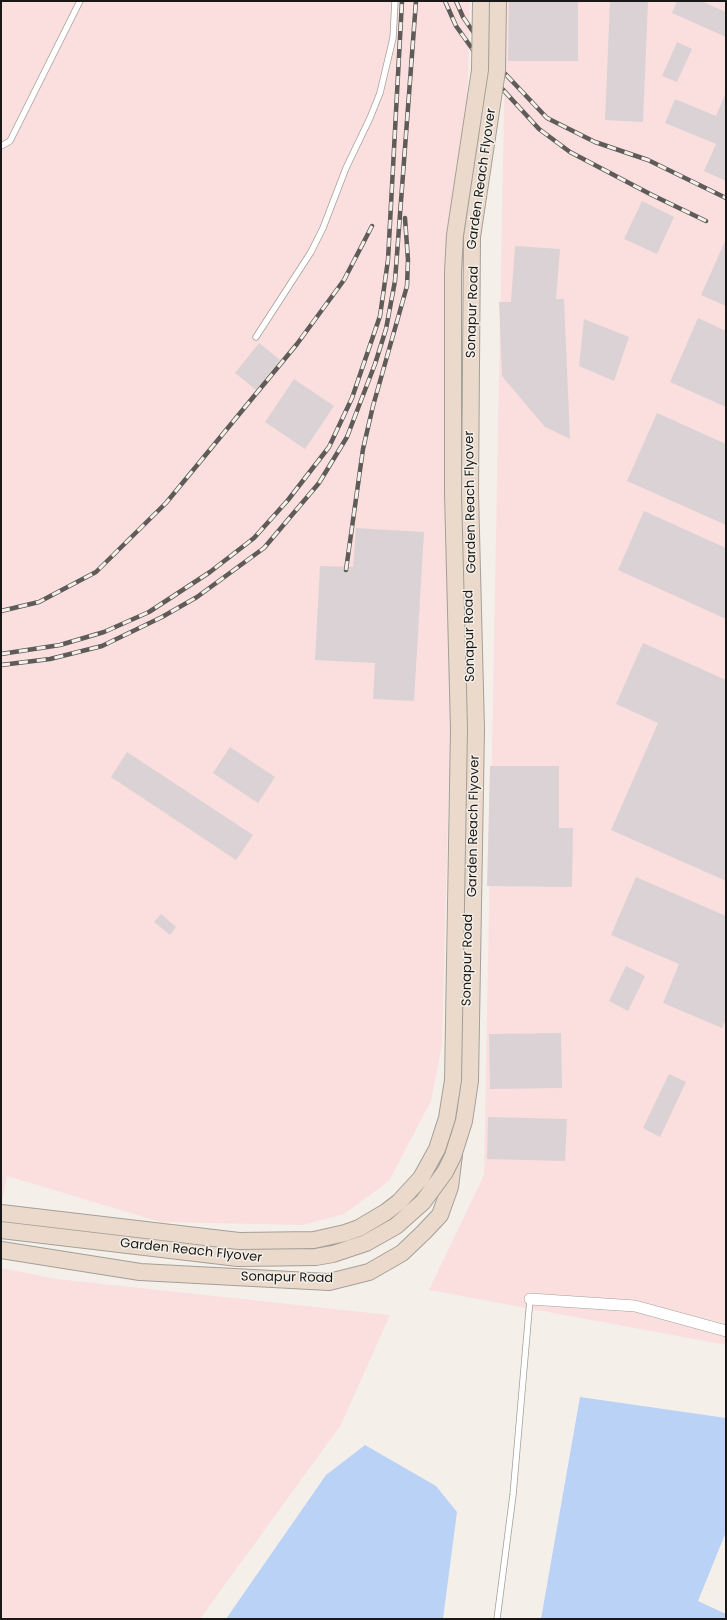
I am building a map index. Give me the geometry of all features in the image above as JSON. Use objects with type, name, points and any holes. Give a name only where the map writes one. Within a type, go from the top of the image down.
[{"type":"main road","name":"Garden Reach Flyover","points":[[1,1213],[239,1241],[314,1240],[345,1233],[366,1224],[386,1212],[399,1202],[417,1182],[437,1149],[447,1118],[453,1072],[459,729],[453,514],[453,272],[455,235],[480,70],[481,1]]},
{"type":"main road","name":"Sonapur Road","points":[[1,1250],[140,1272],[329,1282],[369,1272],[402,1253],[440,1215],[450,1187],[468,1007],[471,824],[467,456],[476,220],[490,74],[491,1]]},
{"type":"main road","name":"Garden Reach Flyover","points":[[1,1230],[238,1258],[271,1259],[322,1256],[366,1243],[396,1226],[427,1197],[453,1156],[464,1121],[470,1081],[476,729],[470,493],[472,237],[498,71],[498,1]]},
{"type":"street","points":[[530,1298],[635,1306],[726,1331]]},
{"type":"lane","points":[[1,146],[10,141],[80,1]]},
{"type":"lane","points":[[256,337],[311,252],[323,228],[346,168],[370,118],[380,93],[393,38],[395,1]]},
{"type":"lane","points":[[497,1619],[513,1495],[530,1298]]},
{"type":"shaded area","points":[[1,1],[470,1],[442,1045],[431,1101],[389,1181],[344,1214],[303,1225],[160,1222],[7,1176],[1,1206]]},
{"type":"shaded area","points":[[506,1],[726,1],[726,1345],[429,1290],[484,1175]]},
{"type":"shaded area","points":[[1,1268],[57,1279],[390,1315],[341,1425],[200,1619],[1,1619]]},
{"type":"water","points":[[580,1397],[726,1418],[726,1532],[698,1601],[726,1614],[726,1619],[541,1619]]},
{"type":"water","points":[[365,1445],[436,1486],[457,1512],[443,1619],[226,1619],[326,1475]]},
{"type":"building","points":[[509,1],[578,1],[578,61],[508,61]]},
{"type":"building","points":[[610,1],[648,1],[643,122],[605,120]]},
{"type":"building","points":[[677,1],[701,1],[726,12],[726,37],[672,13]]},
{"type":"building","points":[[677,42],[692,49],[677,82],[662,76]]},
{"type":"building","points":[[726,92],[726,181],[704,171],[716,144],[665,123],[675,99],[716,116]]},
{"type":"building","points":[[642,201],[674,217],[657,254],[624,239]]},
{"type":"building","points":[[726,239],[726,306],[701,295]]},
{"type":"building","points":[[515,246],[560,249],[556,299],[564,299],[570,439],[545,427],[502,376],[499,302],[511,302]]},
{"type":"building","points":[[698,318],[726,331],[726,407],[670,382]]},
{"type":"building","points":[[584,319],[629,337],[614,381],[579,366]]},
{"type":"building","points":[[259,343],[280,360],[256,390],[235,373]]},
{"type":"building","points":[[294,379],[334,406],[305,449],[265,422]]},
{"type":"building","points":[[657,413],[726,444],[726,525],[627,481]]},
{"type":"building","points":[[644,511],[726,548],[726,619],[618,570]]},
{"type":"building","points":[[356,528],[424,532],[414,701],[373,699],[375,663],[315,660],[320,566],[353,567]]},
{"type":"building","points":[[643,643],[726,680],[726,881],[611,830],[658,723],[616,704]]},
{"type":"building","points":[[230,747],[275,777],[258,803],[213,773]]},
{"type":"building","points":[[127,752],[253,835],[236,860],[111,777]]},
{"type":"building","points":[[490,766],[559,766],[559,828],[573,828],[572,887],[487,886]]},
{"type":"building","points":[[636,877],[726,916],[726,1019],[722,1028],[663,1003],[679,964],[611,935]]},
{"type":"building","points":[[161,914],[176,927],[170,935],[154,922]]},
{"type":"building","points":[[626,966],[645,976],[628,1011],[609,1001]]},
{"type":"building","points":[[561,1033],[562,1088],[490,1089],[489,1034]]},
{"type":"building","points":[[669,1074],[686,1082],[660,1137],[643,1128]]},
{"type":"building","points":[[488,1117],[567,1119],[565,1161],[487,1159]]},
{"type":"railway","points":[[1,654],[60,645],[104,632],[149,612],[210,572],[254,538],[288,500],[329,447],[352,398],[380,316],[388,260],[402,1]]},
{"type":"railway","points":[[1,665],[50,659],[102,646],[162,617],[197,597],[264,548],[319,483],[347,437],[375,364],[386,329],[395,281],[416,1]]},
{"type":"railway","points":[[445,1],[456,26],[496,82],[539,129],[570,152],[652,195],[706,221]]},
{"type":"railway","points":[[456,1],[463,17],[494,62],[547,118],[595,142],[648,160],[726,198]]},
{"type":"railway","points":[[346,570],[363,449],[373,406],[407,286],[408,260],[405,218]]},
{"type":"railway","points":[[1,611],[39,602],[96,572],[166,503],[297,344],[344,280],[372,226]]}]
